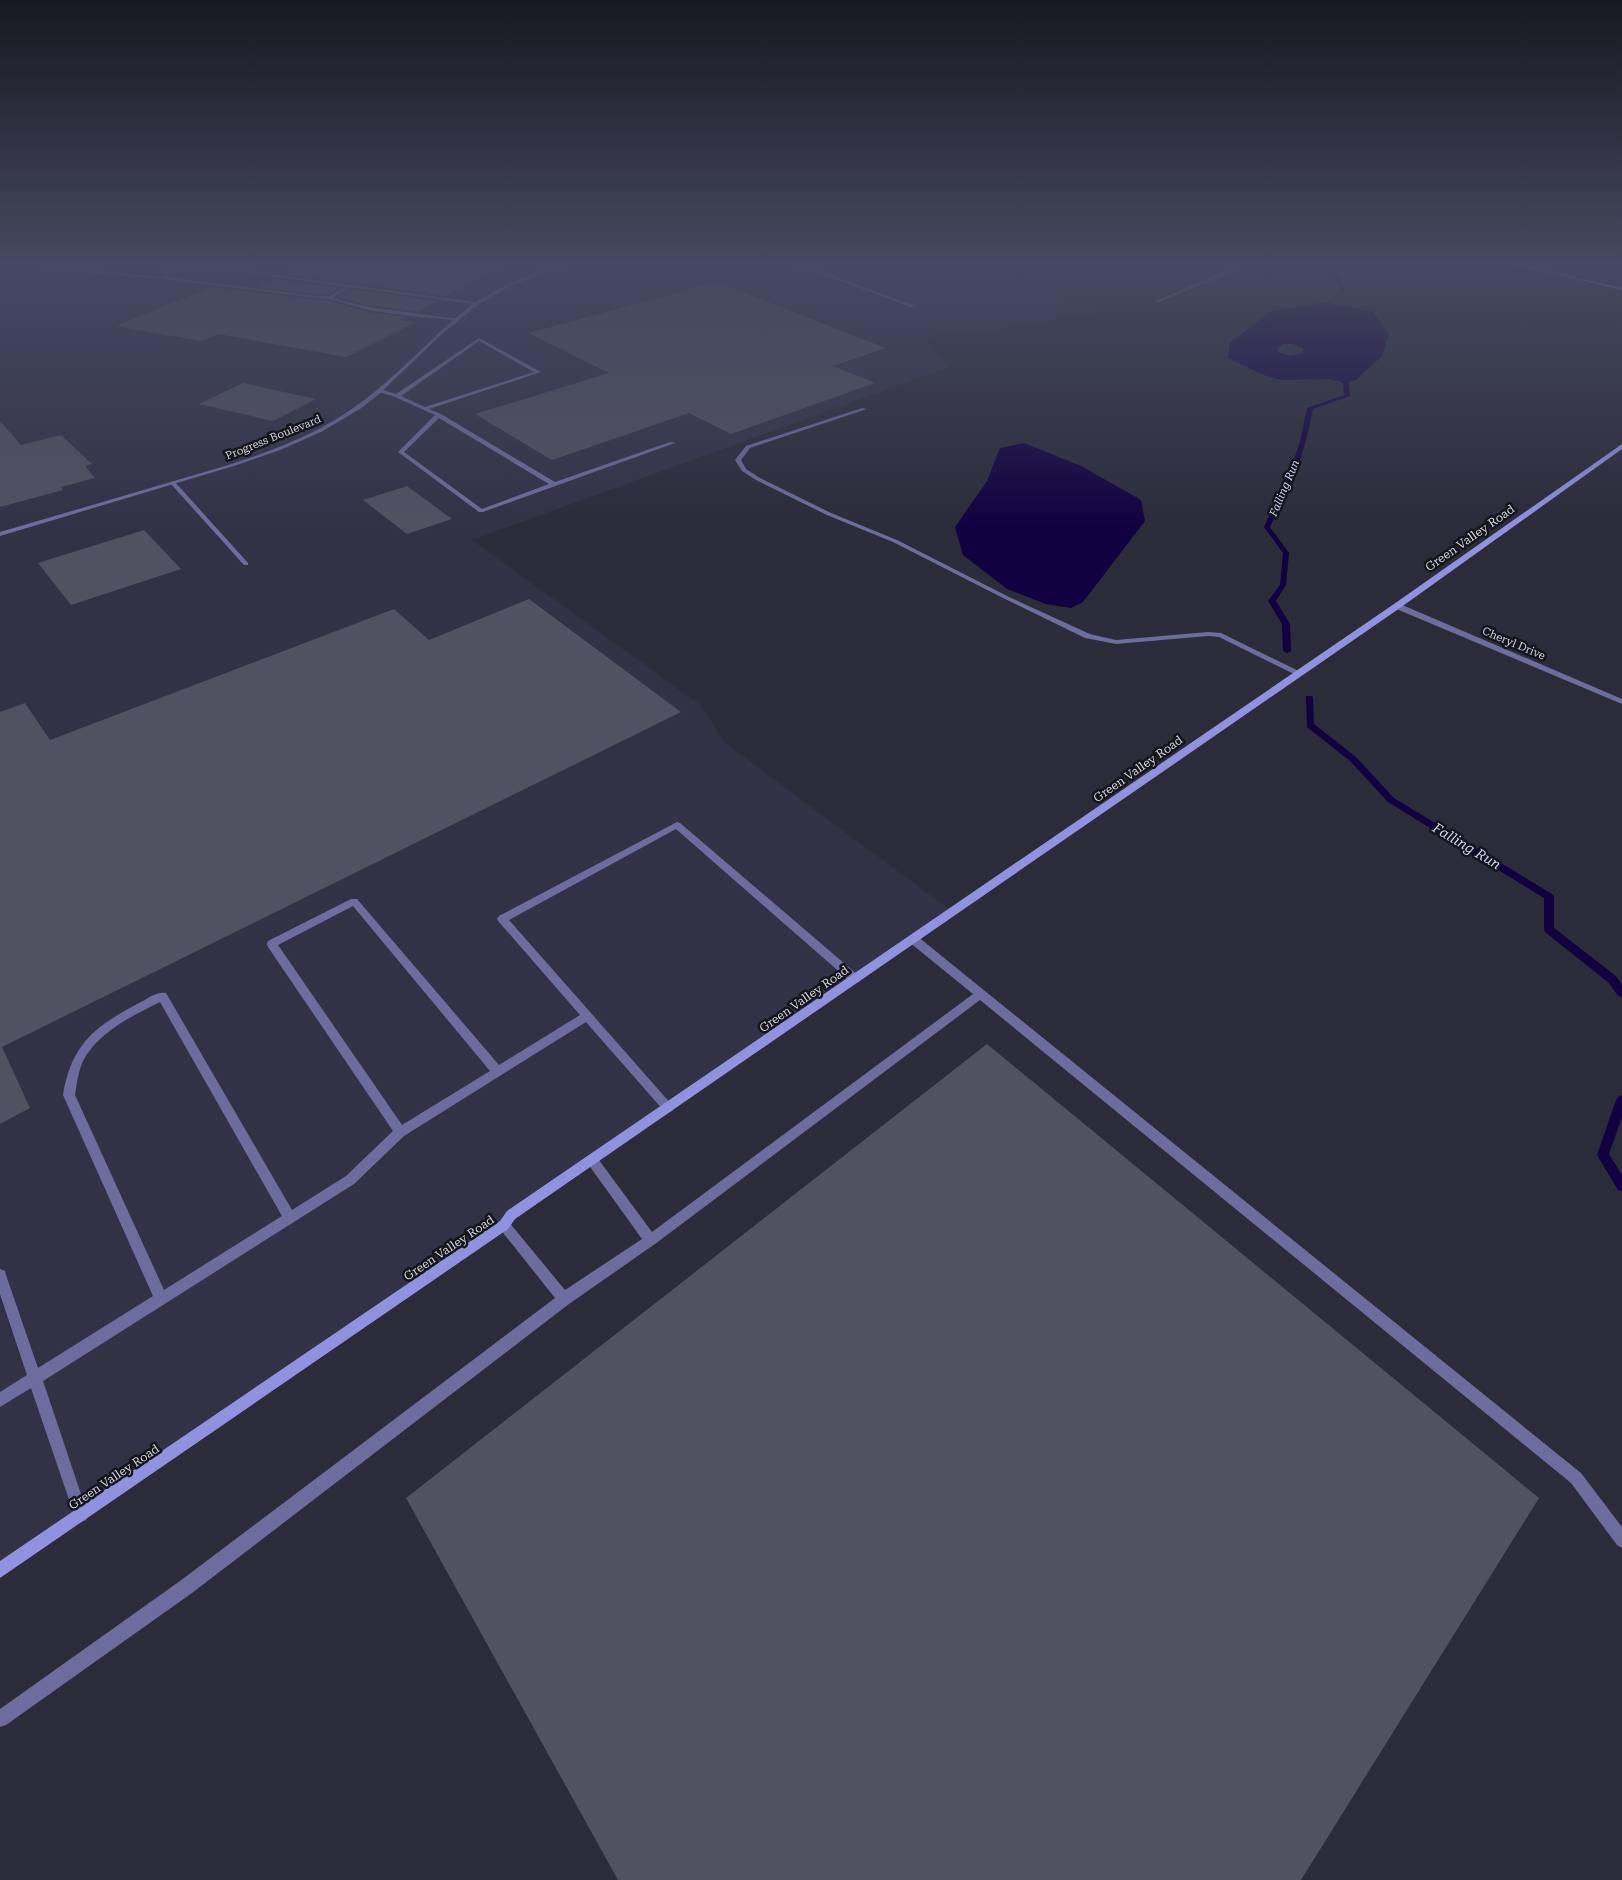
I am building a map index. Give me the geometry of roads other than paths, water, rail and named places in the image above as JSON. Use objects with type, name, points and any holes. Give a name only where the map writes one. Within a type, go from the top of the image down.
[{"type":"street","name":"Progress Boulevard","points":[[0,534],[173,483],[295,442],[340,419],[379,391],[422,351]]},
{"type":"street","points":[[398,396],[462,351]]},
{"type":"street","points":[[426,408],[538,372],[500,351]]},
{"type":"street","points":[[379,391],[398,396],[426,408],[554,484]]},
{"type":"street","points":[[864,409],[748,447],[738,460],[744,470],[758,479],[829,514],[895,542],[1088,636],[1116,642],[1208,634],[1222,635],[1299,673]]},
{"type":"street","points":[[439,415],[401,452],[481,511],[672,443]]},
{"type":"street","name":"Green Valley Road","points":[[0,1570],[504,1224],[511,1215],[1396,606],[1622,446]]},
{"type":"street","points":[[173,483],[246,564]]},
{"type":"street","name":"Cheryl Drive","points":[[1396,606],[1622,702]]},
{"type":"street","points":[[668,1108],[502,919],[677,825],[855,979]]},
{"type":"street","points":[[400,1132],[272,944],[354,901],[498,1072]]},
{"type":"street","points":[[913,940],[1576,1478],[1622,1540]]},
{"type":"street","points":[[0,1719],[186,1587],[564,1299],[651,1240],[980,994]]},
{"type":"street","points":[[161,1299],[69,1095],[70,1079],[78,1059],[87,1044],[104,1027],[162,996],[290,1218]]},
{"type":"street","points":[[0,1400],[350,1180],[400,1132],[588,1016]]},
{"type":"street","points":[[592,1160],[651,1240]]},
{"type":"street","points":[[504,1224],[564,1299]]},
{"type":"street","points":[[0,1275],[81,1515]]},
{"type":"waterway","name":"Falling Run","points":[[1287,651],[1286,624],[1272,601],[1283,585],[1286,553],[1267,527],[1294,469],[1303,441],[1310,408],[1347,396],[1344,369]]},
{"type":"waterway","name":"Falling Run","points":[[1309,698],[1310,725],[1353,759],[1391,800],[1549,896],[1549,929],[1613,980],[1622,993]]},
{"type":"waterway","name":"Falling Run","points":[[1622,1100],[1603,1155],[1622,1186]]}]
